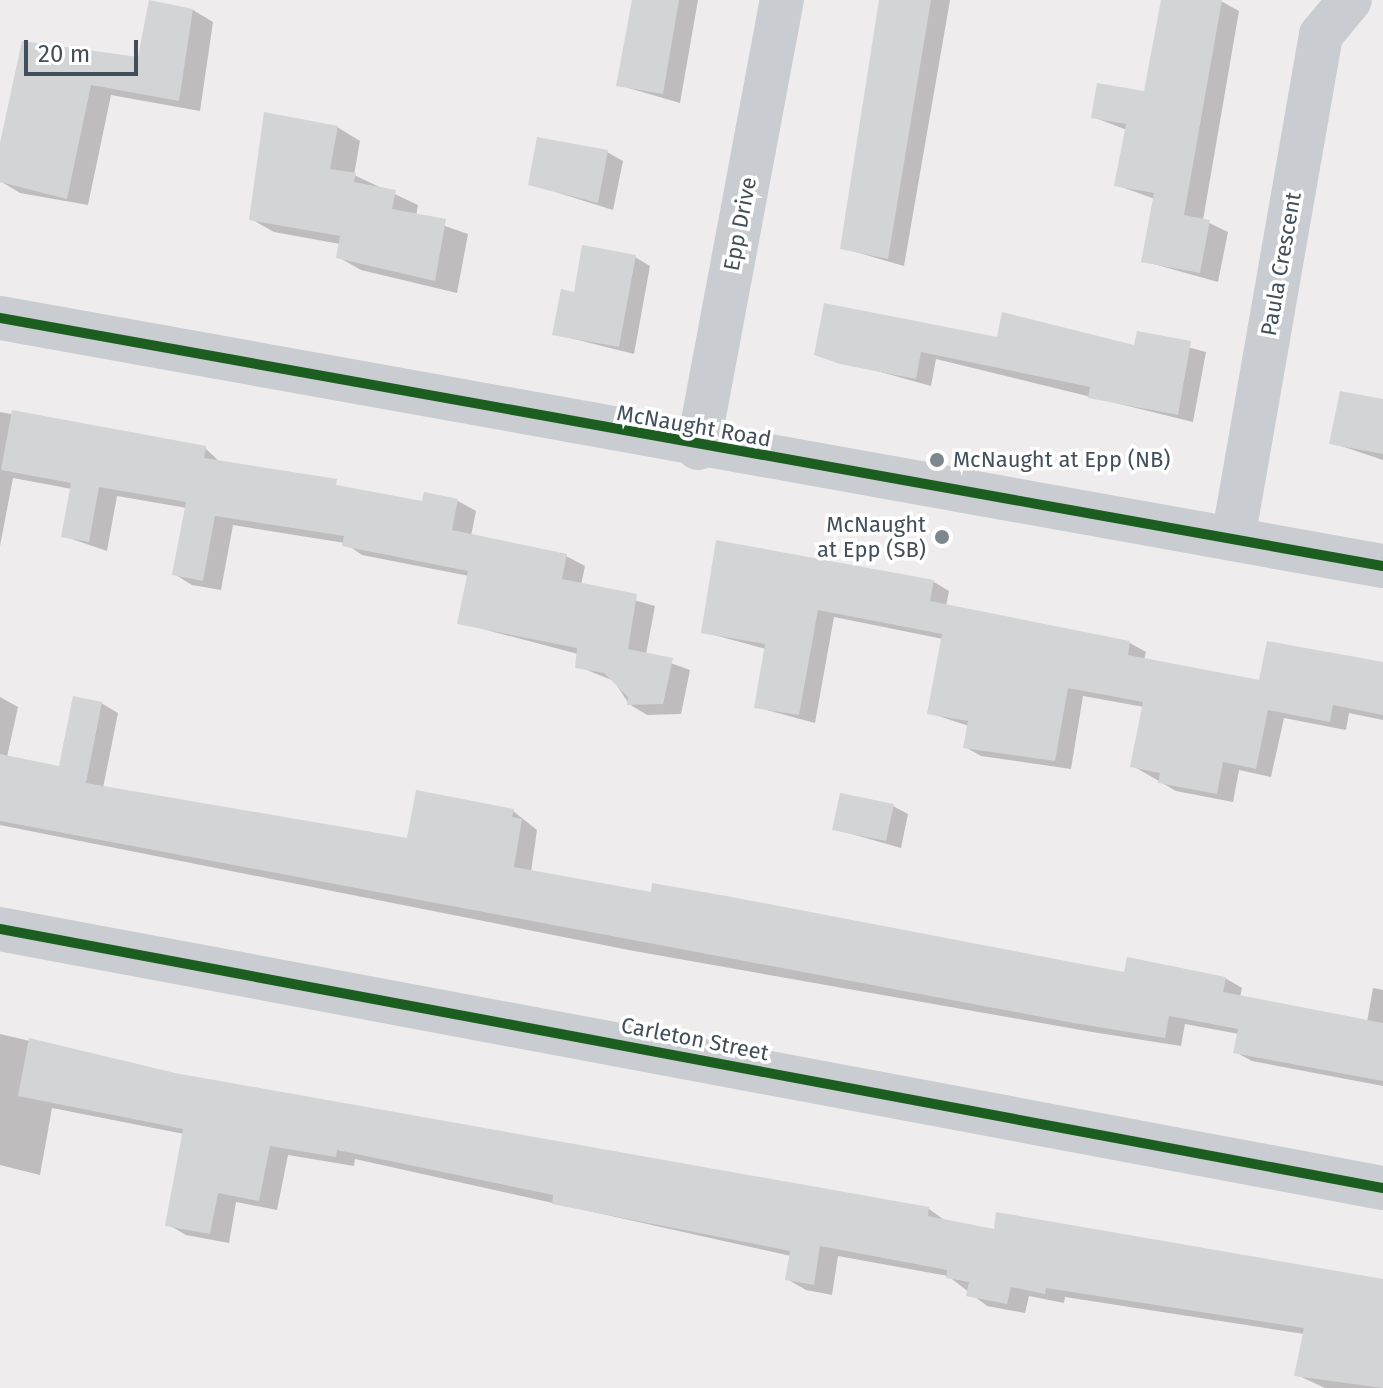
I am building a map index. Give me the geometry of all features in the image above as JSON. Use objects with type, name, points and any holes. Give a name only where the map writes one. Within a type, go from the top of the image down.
[{"type":"street","name":"Epp Drive","points":[[698,448],[782,0]]},
{"type":"street","name":"Paula Crescent","points":[[1233,539],[1321,35],[1350,0]]},
{"type":"street","name":"McNaught Road","points":[[0,318],[698,448],[1383,566]]},
{"type":"street","name":"Carleton Street","points":[[0,929],[1383,1188]]},
{"type":"building","points":[[149,0],[193,9],[179,101],[91,85],[67,199],[0,182],[0,143],[22,41],[138,57]]},
{"type":"building","points":[[632,0],[679,0],[663,94],[616,86]]},
{"type":"building","points":[[879,0],[931,0],[888,259],[840,249]]},
{"type":"building","points":[[1161,0],[1222,0],[1184,215],[1210,220],[1200,273],[1141,262],[1154,193],[1114,186],[1126,124],[1091,118],[1097,83],[1144,91]]},
{"type":"building","points":[[264,112],[338,126],[330,169],[356,173],[354,182],[396,190],[392,209],[446,219],[435,281],[336,258],[340,236],[249,220]]},
{"type":"building","points":[[537,137],[608,150],[598,203],[528,185]]},
{"type":"building","points":[[582,245],[636,255],[619,347],[552,335],[561,289],[574,292]]},
{"type":"building","points":[[824,303],[997,337],[1002,312],[1134,345],[1137,331],[1191,341],[1178,415],[1088,398],[1090,387],[921,352],[916,379],[840,364],[814,355]]},
{"type":"building","points":[[1340,391],[1383,399],[1383,454],[1329,444]]},
{"type":"building","points":[[12,410],[206,446],[204,458],[337,479],[336,485],[422,501],[424,492],[458,499],[452,530],[567,554],[562,579],[637,594],[628,649],[673,658],[663,704],[627,705],[628,697],[604,673],[575,668],[577,648],[457,624],[468,571],[342,546],[344,536],[215,516],[203,581],[172,575],[186,502],[99,487],[89,542],[61,537],[71,483],[1,470]]},
{"type":"building","points":[[716,540],[934,580],[930,601],[1130,641],[1128,655],[1259,680],[1267,641],[1383,662],[1383,715],[1333,705],[1330,722],[1268,710],[1256,769],[1223,762],[1217,794],[1158,783],[1160,773],[1130,767],[1143,702],[1068,688],[1055,761],[963,748],[968,721],[927,714],[942,634],[818,610],[799,715],[754,708],[765,644],[701,633]]},
{"type":"building","points":[[73,696],[102,702],[86,783],[407,838],[416,790],[514,809],[512,817],[522,819],[514,867],[651,892],[652,883],[1124,972],[1127,957],[1226,977],[1223,992],[1383,1023],[1383,1081],[1233,1053],[1238,1029],[1169,1016],[1165,1038],[1074,1023],[0,821],[0,754],[59,766]]},
{"type":"building","points":[[840,793],[894,804],[886,841],[832,830]]},
{"type":"building","points":[[29,1038],[175,1073],[929,1207],[928,1216],[994,1229],[996,1212],[1383,1279],[1383,1388],[1294,1376],[1304,1328],[1046,1288],[1045,1294],[1011,1287],[1007,1304],[966,1296],[969,1282],[946,1278],[947,1270],[820,1246],[814,1285],[785,1280],[790,1251],[552,1204],[553,1195],[337,1150],[336,1157],[270,1146],[259,1201],[218,1193],[210,1234],[165,1226],[183,1129],[18,1096]]},
{"type":"cycle path","points":[[0,318],[1383,566]]},
{"type":"cycle path","points":[[0,929],[1383,1188]]},
{"type":"place","name":"McNaught at Epp (NB)","points":[[937,460]]},
{"type":"place","name":"McNaught at Epp (SB)","points":[[942,537]]}]
